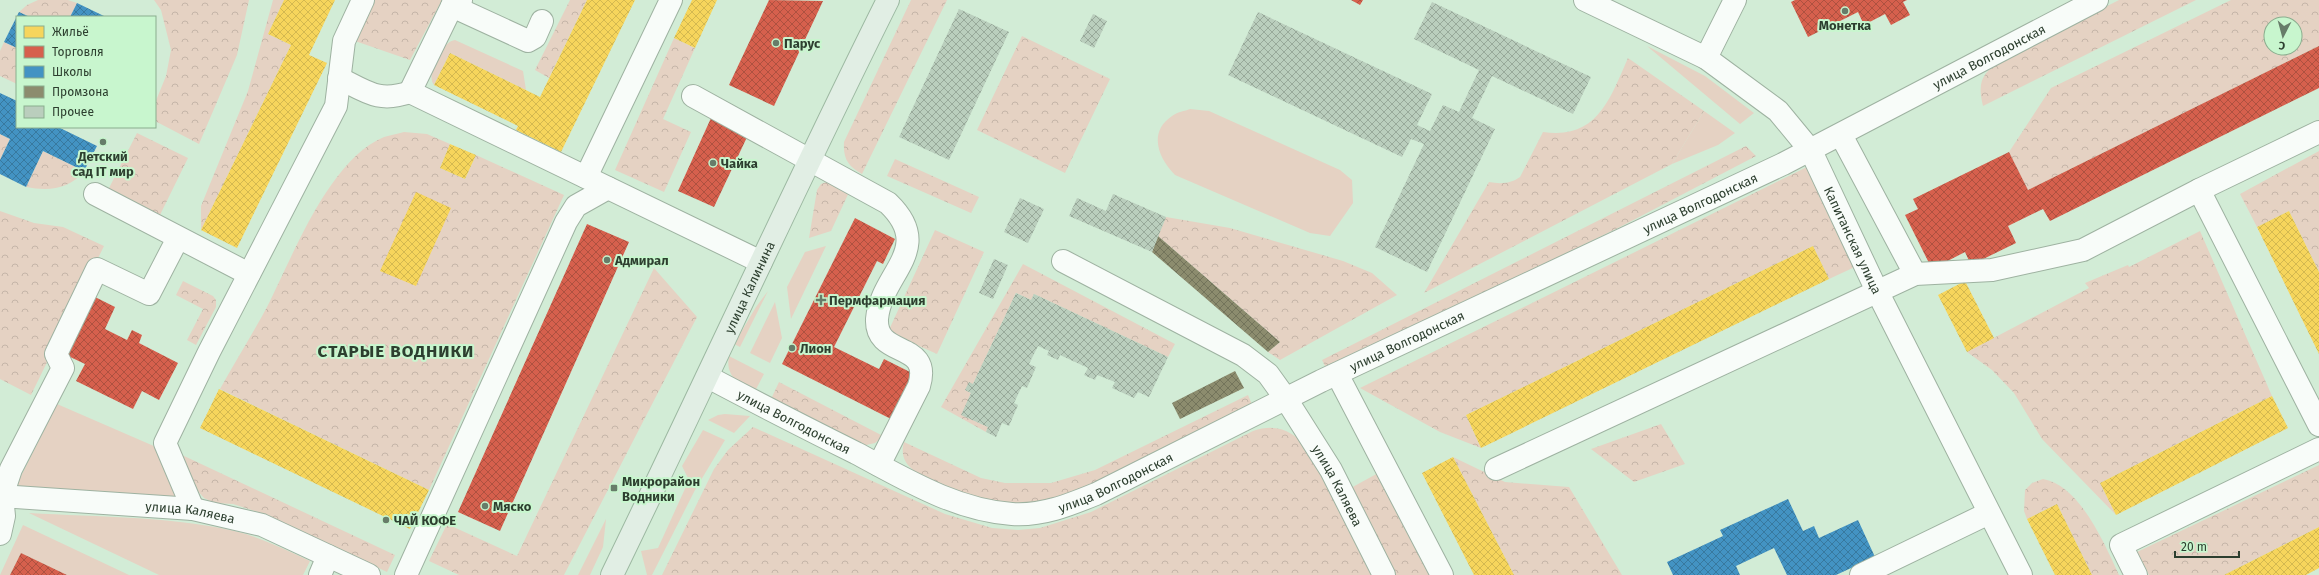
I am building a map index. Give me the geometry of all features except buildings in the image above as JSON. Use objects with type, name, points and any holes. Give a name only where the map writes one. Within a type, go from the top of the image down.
[{"type":"main road","name":"улица Калинина","points":[[612,575],[708,377],[809,158],[888,0]]},
{"type":"street","points":[[193,509],[165,443],[208,352],[336,106],[344,41],[363,0]]},
{"type":"street","points":[[586,177],[672,0]]},
{"type":"street","name":"Капитанская улица","points":[[1585,0],[1706,58],[1778,111],[1811,150],[1877,291],[2021,575]]},
{"type":"street","points":[[1706,58],[1735,0]]},
{"type":"street","name":"улица Волгодонская","points":[[708,377],[936,495],[986,511],[1013,514],[1040,513],[1069,506],[1096,494],[1336,374],[1811,150],[2097,0]]},
{"type":"street","points":[[339,78],[372,94],[384,98],[392,98],[410,92],[457,3],[528,41],[535,37],[542,22]]},
{"type":"street","points":[[410,92],[761,262]]},
{"type":"street","points":[[692,96],[809,158],[888,203],[903,219],[908,230],[906,252],[880,307],[877,325],[883,339],[915,357],[921,365],[922,374],[919,386],[879,465]]},
{"type":"street","points":[[1496,469],[1915,274],[1992,270],[2083,250],[2200,190],[2319,132]]},
{"type":"street","points":[[1841,135],[1915,274]]},
{"type":"street","points":[[406,575],[566,222],[576,206],[608,188]]},
{"type":"street","points":[[2200,190],[2319,425]]},
{"type":"street","points":[[95,194],[249,274]]},
{"type":"street","points":[[0,533],[4,516],[1,496],[11,469],[63,368],[56,354],[97,269],[149,294],[178,238]]},
{"type":"street","name":"улица Каляева","points":[[1063,261],[1243,355],[1268,374],[1286,399],[1331,470],[1384,575]]},
{"type":"street","points":[[1336,374],[1442,575]]},
{"type":"street","points":[[2136,575],[2121,545],[2319,449]]},
{"type":"street","name":"улица Каляева","points":[[1,496],[193,509],[262,525],[324,566],[369,575]]},
{"type":"street","points":[[1861,575],[1989,513]]},
{"type":"green space","points":[[38,0],[68,0],[77,3],[70,16],[28,16],[19,12],[27,5]]},
{"type":"green space","points":[[154,0],[249,0],[237,55],[199,144],[156,122],[156,101],[166,76],[171,50],[161,10]]},
{"type":"green space","points":[[273,0],[284,0],[268,34],[291,45],[201,230],[201,206],[248,91]]},
{"type":"green space","points":[[375,0],[442,0],[410,60],[355,41]]},
{"type":"green space","points":[[570,0],[587,0],[549,78],[535,70]]},
{"type":"green space","points":[[911,0],[947,0],[862,174],[853,168],[847,161],[844,153],[844,142]]},
{"type":"green space","points":[[2119,0],[2196,0],[1983,106],[1981,84],[1986,73],[1996,64],[2003,59]]},
{"type":"green space","points":[[2231,0],[2319,0],[2319,46],[2303,54],[2303,16],[2263,16],[2263,56],[2299,56],[2028,190],[2009,152],[2051,88]]},
{"type":"green space","points":[[1022,36],[1110,79],[1065,173],[977,130]]},
{"type":"green space","points":[[674,38],[695,48],[663,119],[691,132],[664,192],[615,170]]},
{"type":"green space","points":[[455,40],[523,71],[526,90],[450,53],[434,85],[432,74],[436,59],[445,46]]},
{"type":"green space","points":[[4,42],[16,48],[16,84],[0,76],[0,51]]},
{"type":"green space","points":[[1647,46],[1705,76],[1754,113],[1740,124]]},
{"type":"green space","points":[[1628,58],[1704,111],[1672,164],[1424,293],[1489,182],[1505,183],[1520,177],[1543,132],[1561,133],[1577,130],[1589,123],[1607,102]]},
{"type":"green space","points":[[1190,109],[1209,111],[1340,170],[1352,180],[1353,203],[1330,236],[1310,233],[1175,175],[1164,161],[1160,153],[1158,137],[1165,122],[1174,115]]},
{"type":"green space","points":[[1704,111],[1735,133],[1718,145],[1672,164]]},
{"type":"green space","points":[[404,132],[427,134],[450,144],[440,168],[465,179],[476,155],[564,195],[429,490],[220,389],[267,307],[314,212],[329,188],[346,166],[364,149],[384,137]]},
{"type":"green space","points":[[137,133],[188,158],[159,217],[107,192]]},
{"type":"green space","points":[[0,134],[10,139],[0,160]]},
{"type":"green space","points":[[1746,146],[1756,156],[1620,227],[1327,370],[1322,360]]},
{"type":"green space","points":[[43,151],[84,171],[72,182],[58,188],[42,189],[26,187]]},
{"type":"green space","points":[[2319,151],[2319,272],[2289,211],[2257,227],[2240,194]]},
{"type":"green space","points":[[895,159],[979,197],[971,213],[887,176]]},
{"type":"green space","points":[[1811,165],[1857,266],[1829,279],[1813,246],[1466,415],[1481,448],[1440,432],[1360,388]]},
{"type":"green space","points":[[829,181],[851,188],[831,231],[809,238],[817,190],[821,184]]},
{"type":"green space","points":[[0,211],[34,223],[63,227],[104,246],[31,395],[0,379]]},
{"type":"green space","points":[[1166,217],[1230,228],[1343,261],[1372,273],[1397,295],[1280,360],[1268,352],[1280,342],[1158,236]]},
{"type":"green space","points":[[935,230],[984,252],[937,354],[888,332]]},
{"type":"green space","points":[[2200,231],[2272,396],[2100,483],[2116,515],[2042,439],[2014,393],[1992,370],[1967,352],[2089,288],[2085,283],[2128,265],[2129,267]]},
{"type":"green space","points":[[826,246],[791,319],[787,287],[805,252]]},
{"type":"green space","points":[[1023,264],[1175,344],[1168,357],[1034,294],[1031,300],[1016,293],[973,384],[965,390],[971,393],[962,415],[988,427],[986,432],[941,407]]},
{"type":"green space","points":[[654,268],[697,317],[564,575],[459,575],[429,561],[447,524],[517,556]]},
{"type":"green space","points":[[183,281],[213,296],[216,300],[216,307],[196,345],[187,340],[203,309],[176,295]]},
{"type":"green space","points":[[768,291],[740,347],[734,344],[756,307]]},
{"type":"green space","points":[[775,302],[782,338],[770,363],[750,353]]},
{"type":"green space","points":[[729,356],[764,374],[754,393],[734,379],[729,369]]},
{"type":"green space","points":[[779,382],[883,436],[875,443],[862,446],[771,399]]},
{"type":"green space","points":[[1248,395],[1253,407],[1096,483],[1062,497],[1045,501],[1010,505],[979,500],[918,474],[909,466],[903,456],[904,442],[981,478],[1005,483],[1051,483],[1095,470]]},
{"type":"green space","points":[[57,404],[163,450],[178,498],[13,492]]},
{"type":"green space","points":[[725,414],[750,416],[734,433],[708,420],[718,415]]},
{"type":"green space","points":[[1661,424],[1685,464],[1634,482],[1591,449]]},
{"type":"green space","points":[[753,427],[945,514],[992,528],[1018,530],[1040,528],[1091,512],[1253,431],[1262,428],[1277,428],[1292,434],[1311,450],[1371,575],[662,575],[714,469],[728,450]]},
{"type":"green space","points":[[703,430],[725,440],[695,490],[652,575],[647,575],[641,551],[658,548],[689,480],[682,466]]},
{"type":"green space","points":[[182,455],[395,555],[387,572],[267,515],[233,504],[214,503],[204,498],[195,488]]},
{"type":"green space","points":[[1453,457],[1505,482],[1569,487],[1622,575],[1514,575]]},
{"type":"green space","points":[[2319,465],[2319,527],[2224,575],[2149,575],[2137,552]]},
{"type":"green space","points":[[1380,472],[1434,575],[1394,575],[1349,489]]},
{"type":"green space","points":[[2043,479],[2056,484],[2069,492],[2080,504],[2099,533],[2119,575],[2092,575],[2057,504],[2027,519],[2024,511],[2025,490],[2032,483]]},
{"type":"green space","points":[[29,513],[166,520],[221,528],[246,534],[278,546],[310,561],[303,575],[159,575]]},
{"type":"green space","points":[[606,519],[603,547],[590,575],[578,575]]},
{"type":"green space","points":[[23,525],[129,575],[67,575],[21,553],[10,575],[0,575]]},
{"type":"place","name":"Монетка","points":[[1845,11]]},
{"type":"place","name":"Парус","points":[[776,43]]},
{"type":"place","name":"Детский сад IT мир","points":[[103,142]]},
{"type":"place","name":"Чайка","points":[[713,163]]},
{"type":"place","name":"Адмирал","points":[[607,260]]},
{"type":"place","name":"Пермфармация","points":[[821,300]]},
{"type":"place","name":"Лион","points":[[792,348]]},
{"type":"place","name":"Микрорайон Водники","points":[[614,488]]},
{"type":"place","name":"Мяско","points":[[485,506]]},
{"type":"place","name":"ЧАЙ КОФЕ","points":[[386,520]]},
{"type":"district","name":"СТАРЫЕ ВОДНИКИ","points":[[396,351]]}]
